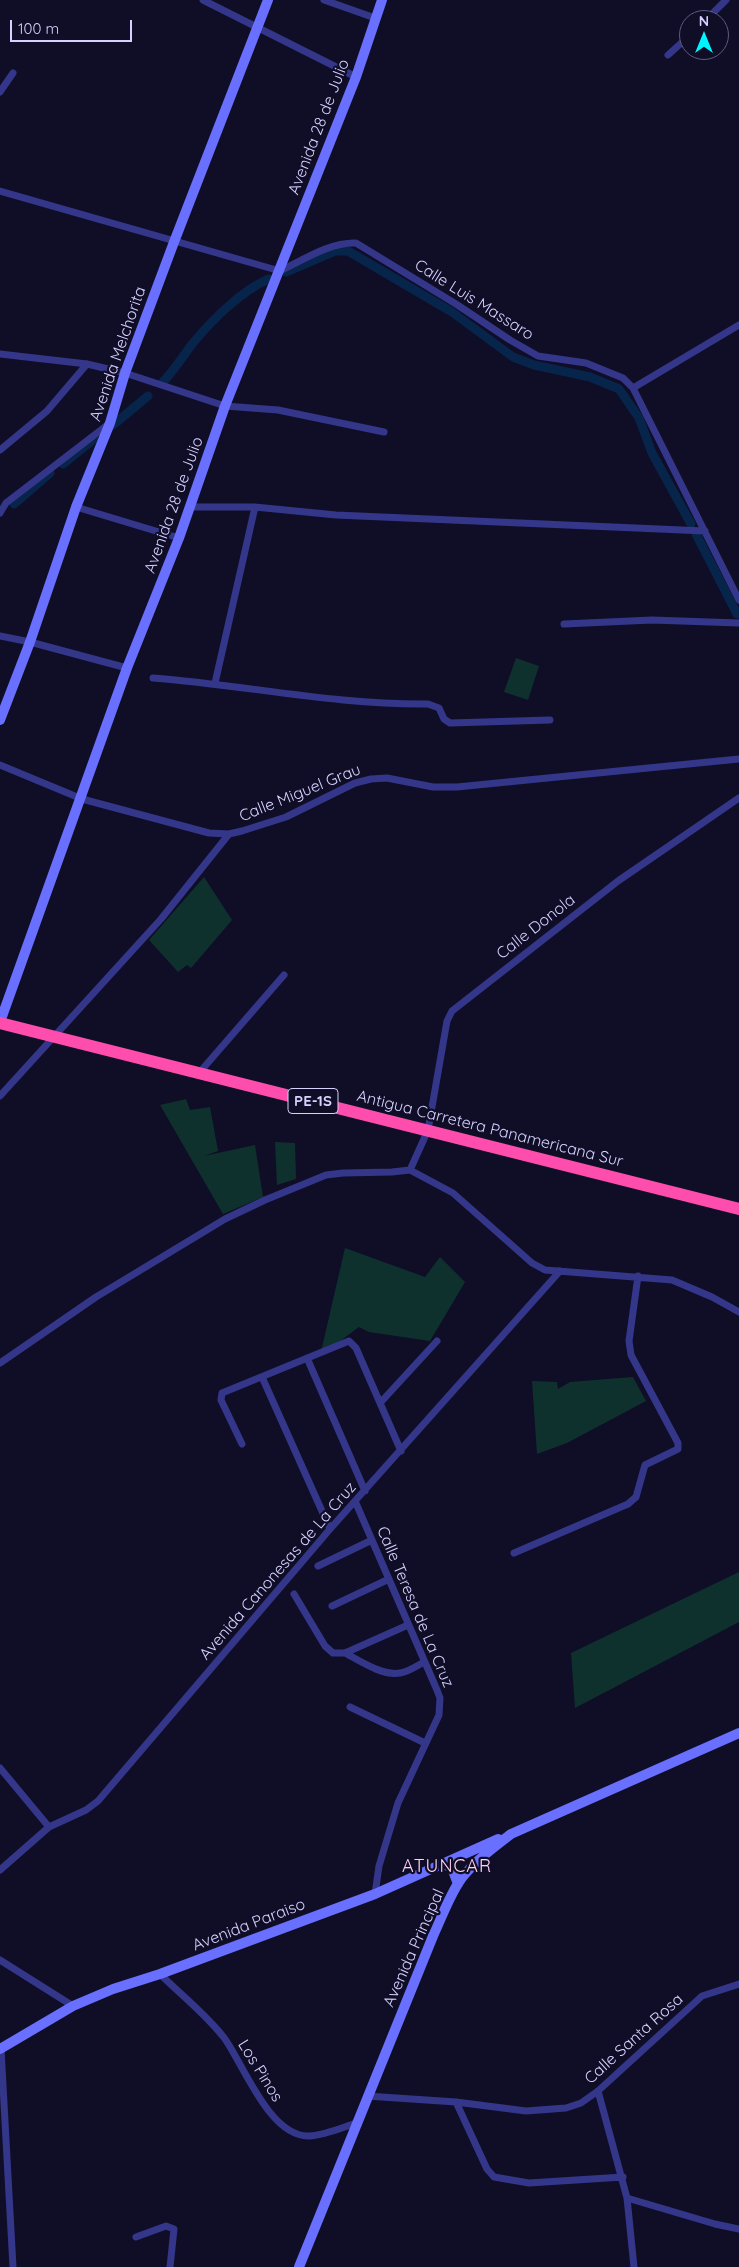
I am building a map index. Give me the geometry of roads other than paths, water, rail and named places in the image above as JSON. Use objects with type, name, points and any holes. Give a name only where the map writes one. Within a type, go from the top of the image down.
[{"type":"highway","name":"Antigua Carretera Panamericana Sur","points":[[0,1022],[739,1209]]},
{"type":"main road","name":"Avenida Melchorita","points":[[0,720],[30,642],[76,507],[110,423],[125,373],[268,0]]},
{"type":"main road","name":"Avenida 28 de Julio","points":[[0,1022],[82,799],[127,668],[179,538],[225,406],[356,77],[382,0]]},
{"type":"main road","name":"Avenida Principal","points":[[299,2267],[356,2122],[433,1936],[458,1884],[483,1856],[511,1834],[739,1733]]},
{"type":"main road","name":"Avenida Paraiso","points":[[0,2049],[73,2006],[113,1989],[160,1974],[375,1894],[511,1834]]},
{"type":"main road","points":[[444,1864],[452,1868],[458,1884]]},
{"type":"street","points":[[203,0],[356,77]]},
{"type":"street","points":[[324,0],[375,18]]},
{"type":"street","points":[[716,10],[726,0]]},
{"type":"street","points":[[668,55],[679,45]]},
{"type":"street","points":[[0,92],[13,73]]},
{"type":"street","points":[[0,191],[100,218],[174,242],[280,271]]},
{"type":"street","name":"Calle Luis Massaro","points":[[280,271],[333,246],[344,243],[356,244],[538,356],[586,364],[623,378],[633,388],[739,600]]},
{"type":"street","points":[[633,388],[739,325]]},
{"type":"street","points":[[0,354],[87,364],[125,373],[225,406],[278,410],[384,432]]},
{"type":"street","points":[[0,450],[46,411],[87,364]]},
{"type":"street","points":[[0,513],[3,502],[110,423]]},
{"type":"street","points":[[76,507],[179,538]]},
{"type":"street","points":[[190,507],[255,507],[336,515],[705,531]]},
{"type":"street","points":[[215,684],[255,507]]},
{"type":"street","points":[[564,624],[652,620],[739,623]]},
{"type":"street","points":[[0,636],[30,642],[127,668]]},
{"type":"street","points":[[153,678],[353,702],[386,705],[428,704],[439,708],[444,719],[450,723],[550,720]]},
{"type":"street","name":"Calle Miguel Grau","points":[[0,765],[82,799],[209,833],[229,834],[286,817],[356,783],[371,779],[387,778],[433,787],[457,787],[739,759]]},
{"type":"street","name":"Calle Donola","points":[[410,1170],[428,1130],[447,1021],[452,1011],[618,881],[739,798]]},
{"type":"street","points":[[0,1096],[162,919],[229,834]]},
{"type":"street","points":[[199,1072],[284,975]]},
{"type":"street","points":[[0,1363],[96,1296],[225,1219],[264,1200],[326,1176],[343,1173],[410,1170],[453,1193],[532,1264],[545,1270],[672,1280],[712,1297],[739,1312]]},
{"type":"street","name":"Avenida Canonesas de La Cruz","points":[[0,1870],[49,1827],[86,1810],[98,1801],[330,1529],[366,1491],[560,1271]]},
{"type":"street","points":[[514,1553],[633,1500],[638,1493],[645,1465],[678,1449],[678,1443],[631,1355],[629,1341],[638,1276]]},
{"type":"street","points":[[242,1444],[220,1395],[345,1341],[352,1343],[401,1450]]},
{"type":"street","points":[[380,1402],[437,1341]]},
{"type":"street","points":[[307,1358],[366,1491]]},
{"type":"street","points":[[262,1377],[330,1529]]},
{"type":"street","name":"Calle Teresa de La Cruz","points":[[355,1501],[440,1698],[440,1707],[398,1803],[379,1866],[375,1894]]},
{"type":"street","points":[[318,1566],[372,1540]]},
{"type":"street","points":[[332,1606],[389,1579]]},
{"type":"street","points":[[294,1594],[329,1651],[333,1654],[345,1653],[408,1625]]},
{"type":"street","points":[[345,1653],[365,1663],[394,1673],[400,1673],[424,1662]]},
{"type":"street","points":[[350,1707],[425,1743]]},
{"type":"street","points":[[0,1768],[49,1827]]},
{"type":"street","points":[[1,1963],[73,2006]]},
{"type":"street","name":"Los Pinos","points":[[160,1974],[224,2039],[272,2115],[284,2127],[307,2136],[331,2132],[356,2122]]},
{"type":"street","name":"Calle Santa Rosa","points":[[367,2096],[456,2102],[526,2111],[566,2108],[581,2103],[598,2091],[702,1996],[739,1984]]},
{"type":"street","points":[[0,2049],[13,2267]]},
{"type":"street","points":[[598,2091],[628,2198],[634,2267]]},
{"type":"street","points":[[456,2102],[487,2169],[494,2177],[529,2182],[623,2177]]},
{"type":"street","points":[[628,2198],[715,2224],[739,2228]]},
{"type":"street","points":[[136,2237],[166,2226],[174,2229],[170,2267]]},
{"type":"waterway","points":[[286,272],[335,251],[348,251],[452,312],[513,357],[534,365],[590,377],[619,389],[639,418],[652,453],[691,524]]},
{"type":"waterway","points":[[162,383],[193,343],[218,316],[248,290],[269,279]]},
{"type":"waterway","points":[[113,425],[148,396]]},
{"type":"waterway","points":[[63,464],[94,439]]},
{"type":"waterway","points":[[14,504],[50,473]]},
{"type":"waterway","points":[[696,534],[737,614]]},
{"type":"district","name":"ATUNCAR","points":[[447,1867]]}]
